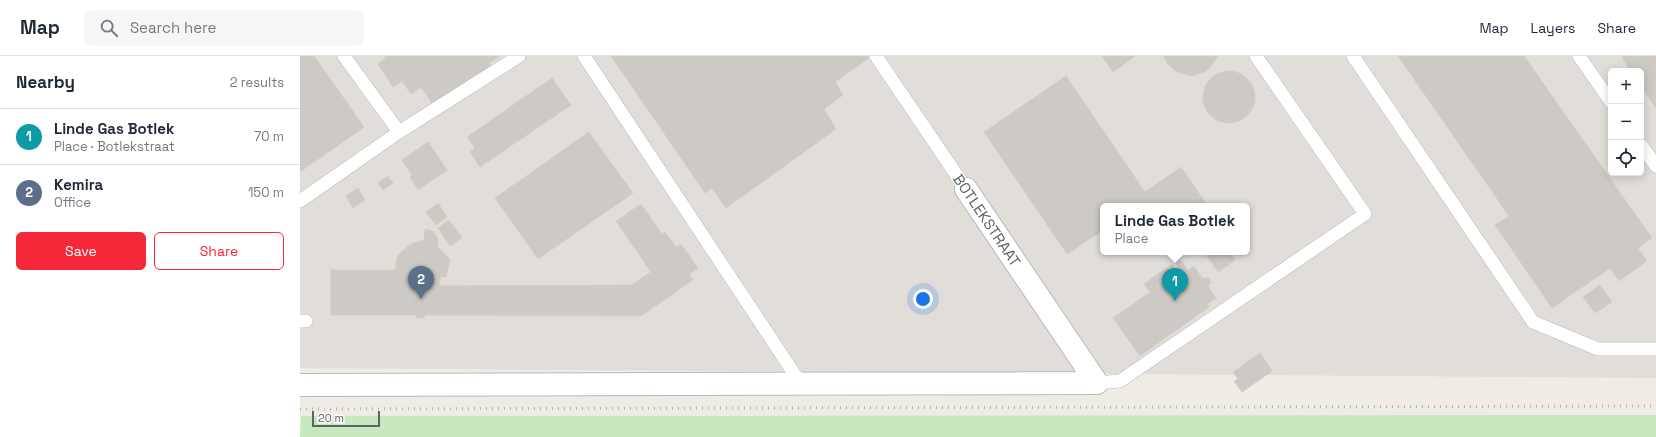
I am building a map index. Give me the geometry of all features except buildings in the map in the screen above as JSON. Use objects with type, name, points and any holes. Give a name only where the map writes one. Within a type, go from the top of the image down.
[{"type":"street","name":"BOTLEKSTRAAT","points":[[966,189],[1097,383]]},
{"type":"street","points":[[300,385],[1097,383]]},
{"type":"lane","points":[[344,56],[398,132]]},
{"type":"lane","points":[[300,201],[398,132],[519,56]]},
{"type":"lane","points":[[584,56],[801,384]]},
{"type":"lane","name":"BOTLEKSTRAAT","points":[[876,56],[966,189]]},
{"type":"lane","points":[[1097,383],[1120,381],[1365,214],[1256,56]]},
{"type":"lane","points":[[1352,56],[1533,322],[1598,349],[1656,349]]},
{"type":"lane","points":[[1579,56],[1608,98]]},
{"type":"lane","points":[[1644,149],[1656,166]]},
{"type":"shaded area","points":[[300,56],[1656,56],[1656,378],[300,368]]},
{"type":"green space","points":[[1656,415],[1656,437],[300,437],[301,416]]},
{"type":"railway","points":[[300,409],[1656,406]]},
{"type":"place","name":"Kemira","points":[[421,299]]},
{"type":"place","name":"Linde Gas Botlek","points":[[1175,301]]}]
